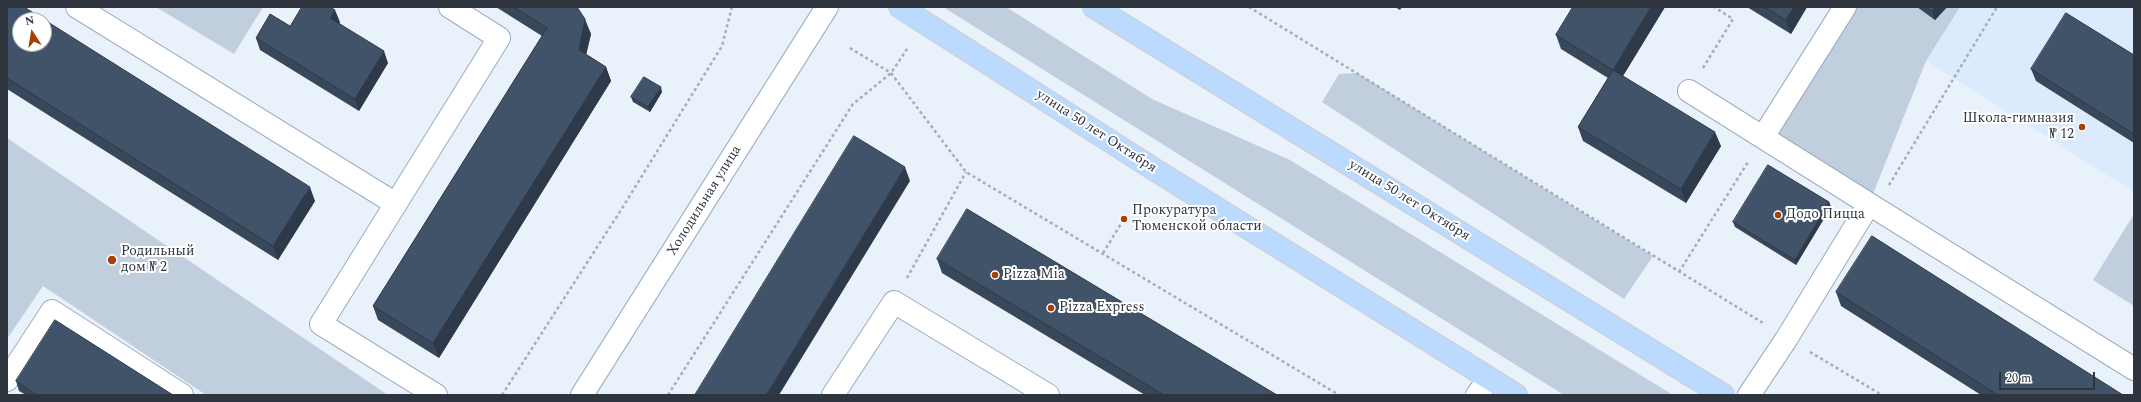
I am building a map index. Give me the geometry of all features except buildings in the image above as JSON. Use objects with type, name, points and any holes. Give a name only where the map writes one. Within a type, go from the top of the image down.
[{"type":"main road","name":"улица 50 лет Октября","points":[[900,7],[1152,168],[1483,387],[1516,395]]},
{"type":"main road","name":"улица 50 лет Октября","points":[[1094,7],[1724,395]]},
{"type":"street","points":[[77,7],[396,204]]},
{"type":"street","points":[[436,395],[321,324],[500,38],[450,7]]},
{"type":"street","name":"Холодильная улица","points":[[582,395],[827,7]]},
{"type":"street","points":[[1763,138],[1845,7]]},
{"type":"street","points":[[1689,91],[2134,369]]},
{"type":"street","points":[[1749,395],[1872,205]]},
{"type":"street","points":[[832,395],[894,302],[1048,395]]},
{"type":"street","points":[[7,380],[52,311],[182,395]]},
{"type":"path","points":[[502,395],[621,210],[722,46],[732,7]]},
{"type":"path","points":[[1249,7],[1679,272],[1882,395]]},
{"type":"path","points":[[1689,91],[1733,19],[1714,7]]},
{"type":"path","points":[[1872,205],[1997,7]]},
{"type":"path","points":[[850,48],[891,73],[966,172],[1339,395]]},
{"type":"path","points":[[668,395],[853,104],[891,73],[907,49]]},
{"type":"path","points":[[1679,272],[1763,138]]},
{"type":"path","points":[[894,302],[966,172]]},
{"type":"path","points":[[1103,253],[1124,219]]},
{"type":"shaded area","points":[[156,7],[263,7],[234,54]]},
{"type":"shaded area","points":[[943,7],[1006,7],[1152,99],[1290,160],[1673,395],[1564,395]]},
{"type":"shaded area","points":[[1845,7],[1960,7],[1926,61],[1869,204],[1763,137]]},
{"type":"shaded area","name":"Школа-гимназия № 12","points":[[1960,7],[2134,7],[2134,192],[1926,61]]},
{"type":"shaded area","points":[[1357,73],[1653,256],[1624,299],[1322,102],[1339,74]]},
{"type":"shaded area","name":"Родильный дом № 2","points":[[7,138],[388,395],[206,395],[43,286],[7,339]]},
{"type":"shaded area","points":[[2134,214],[2134,306],[2093,280]]},
{"type":"place","name":"Школа-гимназия № 12","points":[[2082,127]]},
{"type":"place","name":"Додо Пицца","points":[[1778,215]]},
{"type":"place","name":"Прокуратура Тюменской области","points":[[1124,219]]},
{"type":"place","name":"Родильный дом № 2","points":[[112,260]]},
{"type":"place","name":"Pizza Mia","points":[[995,275]]},
{"type":"place","name":"Pizza Express","points":[[1051,308]]}]
